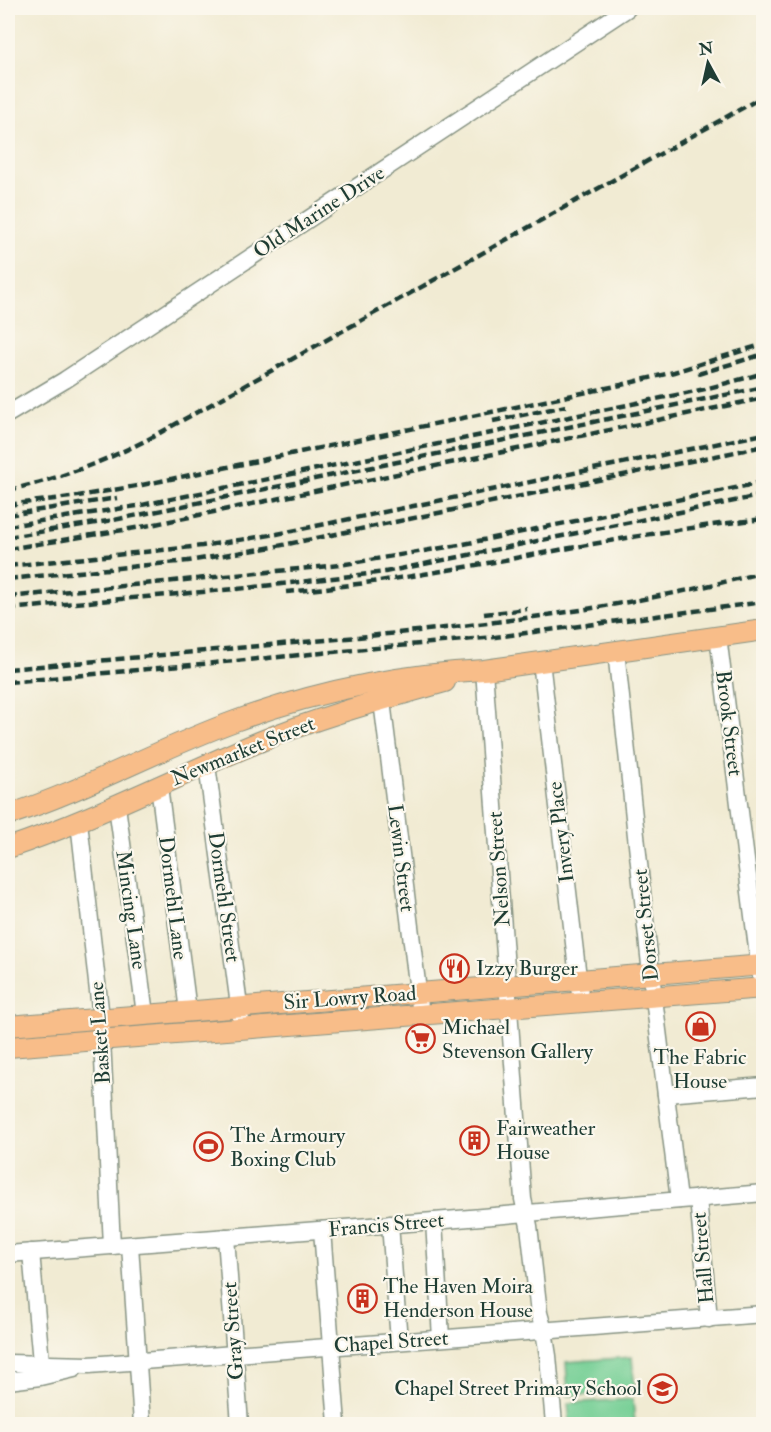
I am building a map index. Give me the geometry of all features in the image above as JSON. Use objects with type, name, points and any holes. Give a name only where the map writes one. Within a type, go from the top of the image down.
[{"type":"main road","name":"Newmarket Street","points":[[8,815],[54,798],[233,722],[295,700],[367,683],[484,670],[764,630]]},
{"type":"main road","name":"Newmarket Street","points":[[8,848],[79,822],[207,765],[313,722],[484,670]]},
{"type":"main road","name":"Sir Lowry Road","points":[[8,1026],[761,965]]},
{"type":"main road","name":"Sir Lowry Road","points":[[8,1047],[763,988]]},
{"type":"street","name":"Old Marine Drive","points":[[8,414],[75,374],[628,8]]},
{"type":"street","name":"Brook Street","points":[[718,636],[763,988]]},
{"type":"street","name":"Dorset Street","points":[[616,651],[651,974],[679,1200]]},
{"type":"street","name":"Invery Place","points":[[541,661],[581,1002]]},
{"type":"street","name":"Nelson Street","points":[[484,670],[523,1199],[539,1313],[544,1331],[554,1425]]},
{"type":"street","name":"Lewin Street","points":[[382,701],[421,1015]]},
{"type":"street","name":"Dormehl Street","points":[[207,765],[242,1029]]},
{"type":"street","name":"Dormehl Lane","points":[[159,786],[188,1011]]},
{"type":"street","name":"Mincing Lane","points":[[117,806],[146,1014]]},
{"type":"street","name":"Basket Lane","points":[[79,822],[101,1018],[112,1246]]},
{"type":"street","points":[[666,1094],[764,1086]]},
{"type":"street","name":"Francis Street","points":[[8,1254],[764,1193]]},
{"type":"street","name":"Hall Street","points":[[698,1198],[709,1319]]},
{"type":"street","points":[[434,1221],[441,1338]]},
{"type":"street","points":[[390,1224],[399,1341]]},
{"type":"street","points":[[322,1230],[337,1425]]},
{"type":"street","name":"Gray Street","points":[[226,1238],[240,1425]]},
{"type":"street","points":[[130,1245],[142,1425]]},
{"type":"street","points":[[32,1252],[41,1362]]},
{"type":"street","name":"Chapel Street","points":[[8,1363],[41,1362],[89,1365],[764,1314]]},
{"type":"street","name":"Chapel Street","points":[[8,1381],[40,1377],[89,1365]]},
{"type":"green space","points":[[632,1357],[635,1391],[568,1396],[566,1362]]},
{"type":"green space","points":[[633,1399],[635,1424],[570,1424],[568,1403]]},
{"type":"railway","points":[[8,490],[79,470],[147,440],[764,96]]},
{"type":"railway","points":[[8,505],[142,485],[621,385],[674,372],[764,344]]},
{"type":"railway","points":[[698,374],[764,354]]},
{"type":"railway","points":[[8,526],[137,506],[705,389],[764,373]]},
{"type":"railway","points":[[8,537],[114,520],[764,387]]},
{"type":"railway","points":[[8,549],[141,527],[764,398]]},
{"type":"railway","points":[[493,421],[566,406]]},
{"type":"railway","points":[[8,566],[202,546],[277,534],[764,434]]},
{"type":"railway","points":[[8,579],[188,561],[273,547],[764,446]]},
{"type":"railway","points":[[8,597],[340,565],[459,545],[764,482]]},
{"type":"railway","points":[[8,609],[247,588],[385,572],[764,495]]},
{"type":"railway","points":[[8,515],[117,498]]},
{"type":"railway","points":[[286,592],[406,577],[644,535],[764,519]]},
{"type":"railway","points":[[8,669],[372,636],[541,616],[709,586],[764,572]]},
{"type":"railway","points":[[8,682],[495,637],[764,602]]},
{"type":"railway","points":[[484,614],[527,609]]},
{"type":"place","name":"Izzy Burger","points":[[455,968]]},
{"type":"place","name":"The Fabric House","points":[[700,1026]]},
{"type":"place","name":"Michael Stevenson Gallery","points":[[421,1039]]},
{"type":"place","name":"Fairweather House","points":[[475,1140]]},
{"type":"place","name":"The Armoury Boxing Club","points":[[209,1147]]},
{"type":"place","name":"The Haven Moira Henderson House","points":[[362,1298]]},
{"type":"place","name":"Chapel Street Primary School","points":[[663,1388]]}]
